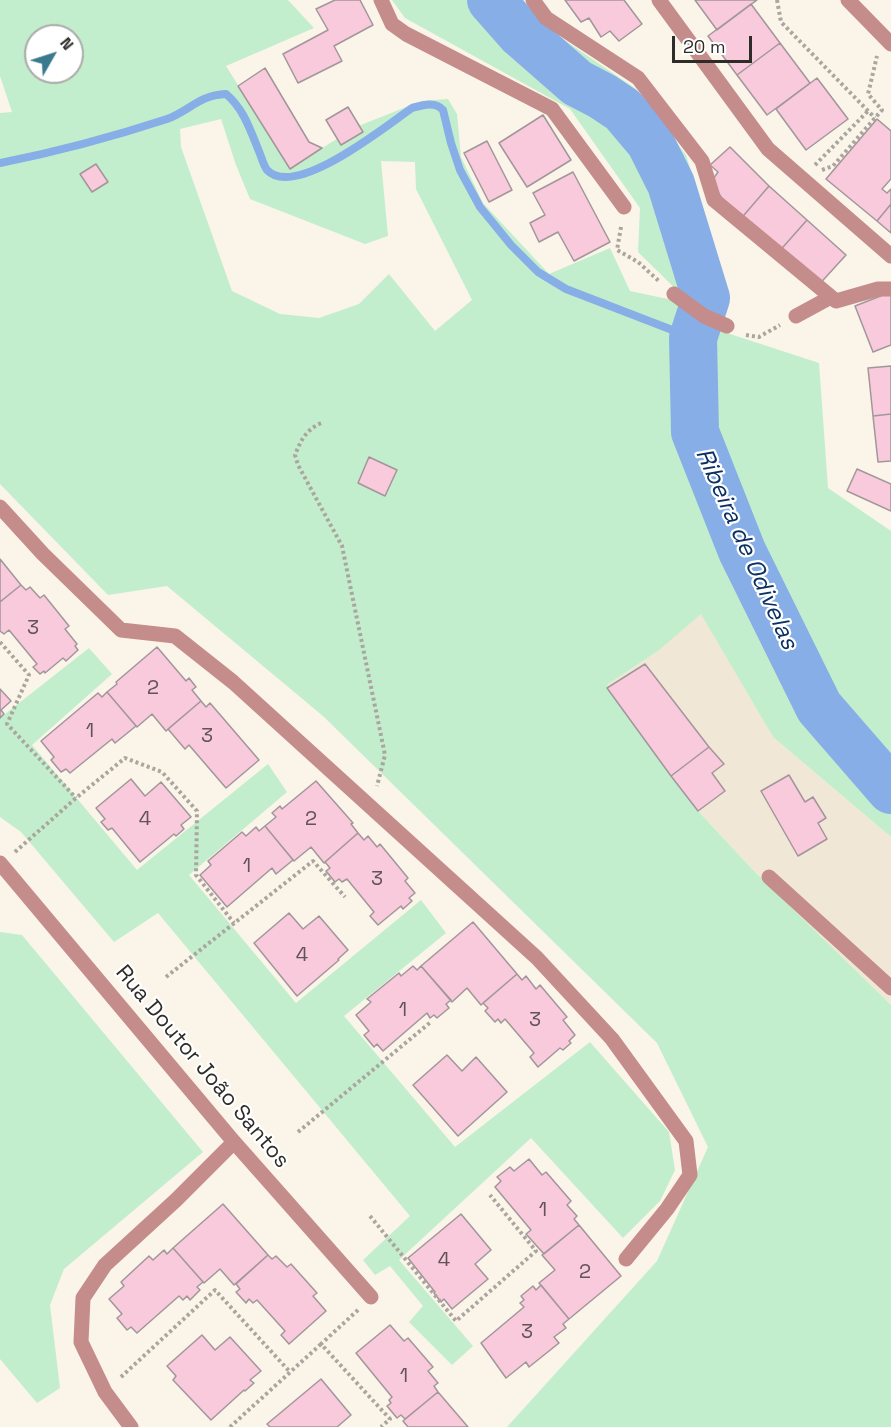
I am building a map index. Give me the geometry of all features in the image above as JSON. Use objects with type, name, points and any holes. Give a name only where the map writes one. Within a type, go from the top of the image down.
[{"type":"street","points":[[381,0],[392,24],[406,34],[552,109],[624,207]]},
{"type":"street","points":[[533,0],[546,18],[638,78],[702,161],[714,200],[831,297],[836,301],[878,289],[891,289]]},
{"type":"street","points":[[659,0],[768,149],[891,256]]},
{"type":"street","points":[[848,0],[886,40]]},
{"type":"street","points":[[674,294],[704,316],[728,326]]},
{"type":"street","points":[[796,316],[831,297]]},
{"type":"street","points":[[0,507],[43,554],[121,630],[175,636],[233,682],[537,958],[612,1039],[686,1141],[690,1175],[667,1209],[626,1259]]},
{"type":"street","name":"Rua Doutor João Santos","points":[[1,864],[234,1142],[371,1297]]},
{"type":"street","points":[[769,877],[891,988]]},
{"type":"street","points":[[131,1427],[105,1392],[81,1342],[83,1298],[105,1265],[176,1200],[234,1142]]},
{"type":"path","points":[[777,0],[781,22],[875,118]]},
{"type":"path","points":[[833,166],[882,110],[868,94],[886,40]]},
{"type":"path","points":[[824,155],[868,111]]},
{"type":"path","points":[[624,207],[617,250],[638,262],[674,294]]},
{"type":"path","points":[[728,326],[738,334],[759,337],[796,316]]},
{"type":"path","points":[[321,423],[310,428],[295,455],[298,465],[342,546],[385,755],[372,807]]},
{"type":"path","points":[[0,642],[29,675],[7,724],[76,798]]},
{"type":"path","points":[[1,864],[125,758],[162,772],[197,811],[196,875],[234,923]]},
{"type":"path","points":[[166,977],[313,861],[345,897]]},
{"type":"path","points":[[298,1132],[432,1022]]},
{"type":"path","points":[[369,1216],[456,1321],[536,1251],[490,1195]]},
{"type":"path","points":[[105,1392],[215,1290],[290,1372]]},
{"type":"path","points":[[230,1427],[371,1297]]},
{"type":"path","points":[[321,1344],[390,1419],[381,1427]]},
{"type":"shaded area","points":[[701,613],[773,737],[891,837],[891,1005],[752,869],[698,811],[607,685],[658,651]]},
{"type":"green space","points":[[0,0],[288,0],[314,28],[226,66],[290,168],[356,127],[421,101],[448,99],[457,114],[461,157],[483,203],[549,274],[610,248],[630,291],[691,304],[638,252],[640,208],[570,109],[405,18],[392,0],[523,0],[544,26],[636,89],[686,155],[722,270],[721,331],[819,363],[828,488],[891,531],[891,837],[773,737],[701,614],[658,651],[607,685],[698,811],[752,869],[891,1005],[891,1427],[507,1427],[657,1261],[708,1147],[657,1043],[323,716],[167,586],[108,595],[0,484],[0,113],[12,112],[0,76]],"holes":[[[221,119],[250,199],[365,244],[388,236],[381,161],[415,162],[416,189],[472,300],[435,331],[389,274],[359,304],[319,318],[280,314],[232,291],[181,147],[180,129]]]},
{"type":"green space","points":[[89,648],[112,674],[32,745],[137,870],[268,764],[287,792],[189,875],[296,1003],[421,900],[446,933],[344,1016],[455,1147],[590,1042],[669,1132],[675,1170],[660,1201],[623,1238],[531,1138],[399,1260],[473,1346],[452,1365],[409,1322],[423,1306],[390,1266],[375,1275],[363,1260],[410,1216],[158,913],[114,942],[21,832],[0,817],[0,718]]},
{"type":"green space","points":[[0,932],[22,935],[203,1152],[64,1269],[50,1305],[60,1388],[37,1403],[0,1359]]},
{"type":"building","points":[[335,0],[360,0],[373,25],[334,46],[342,61],[298,83],[283,54],[328,30],[316,9]]},
{"type":"building","points":[[565,0],[624,0],[642,24],[619,41],[610,31],[601,37],[589,18],[581,22]]},
{"type":"building","points":[[695,0],[757,0],[717,30]]},
{"type":"building","points":[[751,4],[780,43],[737,75],[708,36]]},
{"type":"building","points":[[780,43],[810,83],[767,115],[737,75]]},
{"type":"building","points":[[265,68],[309,142],[322,148],[290,169],[238,86]]},
{"type":"building","points":[[817,78],[848,119],[806,150],[776,109]]},
{"type":"building","points":[[348,107],[363,132],[341,145],[326,120]]},
{"type":"building","points":[[543,115],[571,160],[527,187],[499,143]]},
{"type":"building","points":[[877,119],[891,131],[891,179],[882,189],[887,193],[891,189],[891,204],[877,221],[826,179]]},
{"type":"building","points":[[487,141],[512,190],[489,202],[464,153]]},
{"type":"building","points":[[730,147],[769,186],[738,222],[711,182],[718,172],[710,165]]},
{"type":"building","points":[[96,164],[108,182],[92,192],[80,174]]},
{"type":"building","points":[[573,172],[610,242],[574,261],[558,232],[539,242],[530,223],[545,215],[533,193]]},
{"type":"building","points":[[769,186],[807,220],[776,255],[738,222]]},
{"type":"building","points":[[891,204],[891,233],[877,221]]},
{"type":"building","points":[[807,220],[846,255],[815,289],[776,255]]},
{"type":"building","points":[[891,292],[891,345],[873,352],[855,306]]},
{"type":"building","points":[[891,366],[891,414],[873,416],[868,368]]},
{"type":"building","points":[[891,414],[891,461],[878,462],[873,416]]},
{"type":"building","points":[[369,457],[397,470],[385,496],[358,483]]},
{"type":"building","points":[[857,469],[891,484],[891,511],[847,491]]},
{"type":"building","points":[[0,559],[21,585],[0,602]]},
{"type":"building","points":[[21,585],[26,590],[30,587],[40,598],[44,595],[69,626],[65,629],[77,644],[75,646],[78,650],[66,661],[63,658],[45,673],[44,671],[40,674],[33,667],[37,664],[9,630],[4,634],[0,631],[0,602]]},
{"type":"building","points":[[157,647],[186,681],[189,678],[196,687],[192,690],[201,701],[166,731],[152,714],[137,727],[107,692]]},
{"type":"building","points":[[645,664],[709,747],[671,776],[607,688]]},
{"type":"building","points":[[0,689],[11,701],[1,710],[4,714],[0,718]]},
{"type":"building","points":[[107,692],[136,726],[115,743],[112,739],[70,773],[66,769],[61,772],[51,760],[54,757],[41,741],[98,693],[102,697]]},
{"type":"building","points":[[201,701],[206,707],[210,703],[259,760],[226,788],[189,745],[185,749],[168,729]]},
{"type":"building","points":[[709,747],[724,764],[712,773],[725,791],[698,811],[671,776]]},
{"type":"building","points":[[789,775],[805,802],[813,797],[826,818],[818,823],[827,839],[798,856],[761,791]]},
{"type":"building","points":[[131,779],[145,796],[161,782],[191,817],[181,825],[184,829],[176,836],[174,834],[140,862],[112,828],[108,830],[101,822],[105,819],[96,808]]},
{"type":"building","points":[[316,781],[353,823],[351,824],[358,833],[324,863],[311,847],[294,861],[265,826],[276,817],[272,813],[280,806],[282,809]]},
{"type":"building","points":[[265,826],[293,860],[276,874],[272,868],[227,907],[200,875],[211,865],[208,861],[242,832],[246,836],[256,827],[259,831]]},
{"type":"building","points":[[358,833],[364,840],[368,836],[377,847],[380,844],[408,878],[405,881],[415,893],[409,898],[412,901],[403,909],[401,906],[378,925],[370,916],[374,912],[347,879],[342,882],[339,879],[335,882],[326,871],[330,868],[325,862]]},
{"type":"building","points":[[289,913],[303,929],[319,916],[348,950],[297,996],[254,943]]},
{"type":"building","points":[[473,922],[517,974],[481,1005],[467,988],[452,1002],[421,966]]},
{"type":"building","points":[[413,966],[417,970],[421,966],[451,1000],[446,1004],[449,1008],[437,1018],[434,1015],[430,1018],[427,1013],[383,1051],[377,1044],[374,1047],[364,1035],[369,1031],[356,1015],[371,1002],[367,999],[399,973],[401,976]]},
{"type":"building","points":[[517,974],[522,980],[526,976],[536,989],[540,985],[567,1017],[563,1020],[575,1035],[569,1041],[571,1043],[563,1050],[560,1048],[538,1067],[530,1057],[534,1053],[505,1019],[501,1023],[498,1019],[495,1022],[485,1011],[488,1008],[483,1003]]},
{"type":"building","points":[[447,1055],[462,1071],[476,1057],[507,1092],[458,1136],[413,1085]]},
{"type":"building","points":[[529,1159],[542,1175],[546,1172],[571,1201],[567,1205],[577,1216],[574,1219],[579,1225],[544,1254],[526,1234],[531,1230],[495,1187],[501,1181],[497,1177],[510,1167],[514,1171]]},
{"type":"building","points":[[223,1204],[268,1255],[234,1285],[220,1269],[204,1283],[173,1248]]},
{"type":"building","points":[[461,1214],[491,1250],[475,1264],[488,1279],[452,1309],[444,1299],[441,1302],[408,1258]]},
{"type":"building","points":[[579,1225],[621,1276],[569,1319],[539,1283],[555,1270],[542,1255]]},
{"type":"building","points":[[173,1248],[203,1282],[197,1287],[200,1290],[190,1300],[187,1296],[183,1300],[179,1296],[137,1333],[131,1327],[127,1330],[117,1318],[122,1314],[109,1299],[124,1286],[121,1282],[149,1256],[153,1260],[164,1250],[167,1254]]},
{"type":"building","points":[[268,1255],[272,1259],[276,1256],[287,1267],[291,1264],[317,1293],[313,1296],[326,1311],[289,1344],[281,1335],[285,1331],[257,1300],[253,1303],[249,1299],[246,1303],[236,1292],[240,1289],[236,1284]]},
{"type":"building","points":[[541,1285],[569,1319],[563,1324],[566,1328],[554,1337],[559,1343],[529,1367],[526,1362],[506,1378],[481,1343],[524,1307],[520,1303],[524,1300],[521,1296],[533,1286],[536,1290]]},
{"type":"building","points":[[390,1325],[404,1341],[408,1338],[433,1367],[428,1371],[438,1383],[434,1386],[438,1392],[405,1419],[401,1415],[397,1418],[387,1406],[391,1403],[389,1400],[392,1397],[356,1353]]},
{"type":"building","points":[[202,1335],[215,1350],[230,1337],[261,1371],[250,1380],[254,1383],[211,1420],[173,1380],[176,1376],[167,1366]]},
{"type":"building","points":[[321,1379],[351,1415],[337,1427],[270,1427],[267,1424]]},
{"type":"building","points":[[438,1392],[468,1427],[408,1427],[403,1421]]},
{"type":"waterway","name":"Ribeira de Odivelas","points":[[491,0],[521,34],[577,83],[623,110],[650,142],[671,184],[706,298],[693,338],[695,432],[742,551],[819,707],[891,790]]},
{"type":"waterway","points":[[0,163],[63,149],[146,126],[175,116],[208,97],[226,94],[245,119],[267,170],[280,177],[298,175],[341,157],[412,108],[429,104],[436,105],[443,110],[460,170],[480,207],[511,245],[538,272],[566,289],[693,338]]}]
